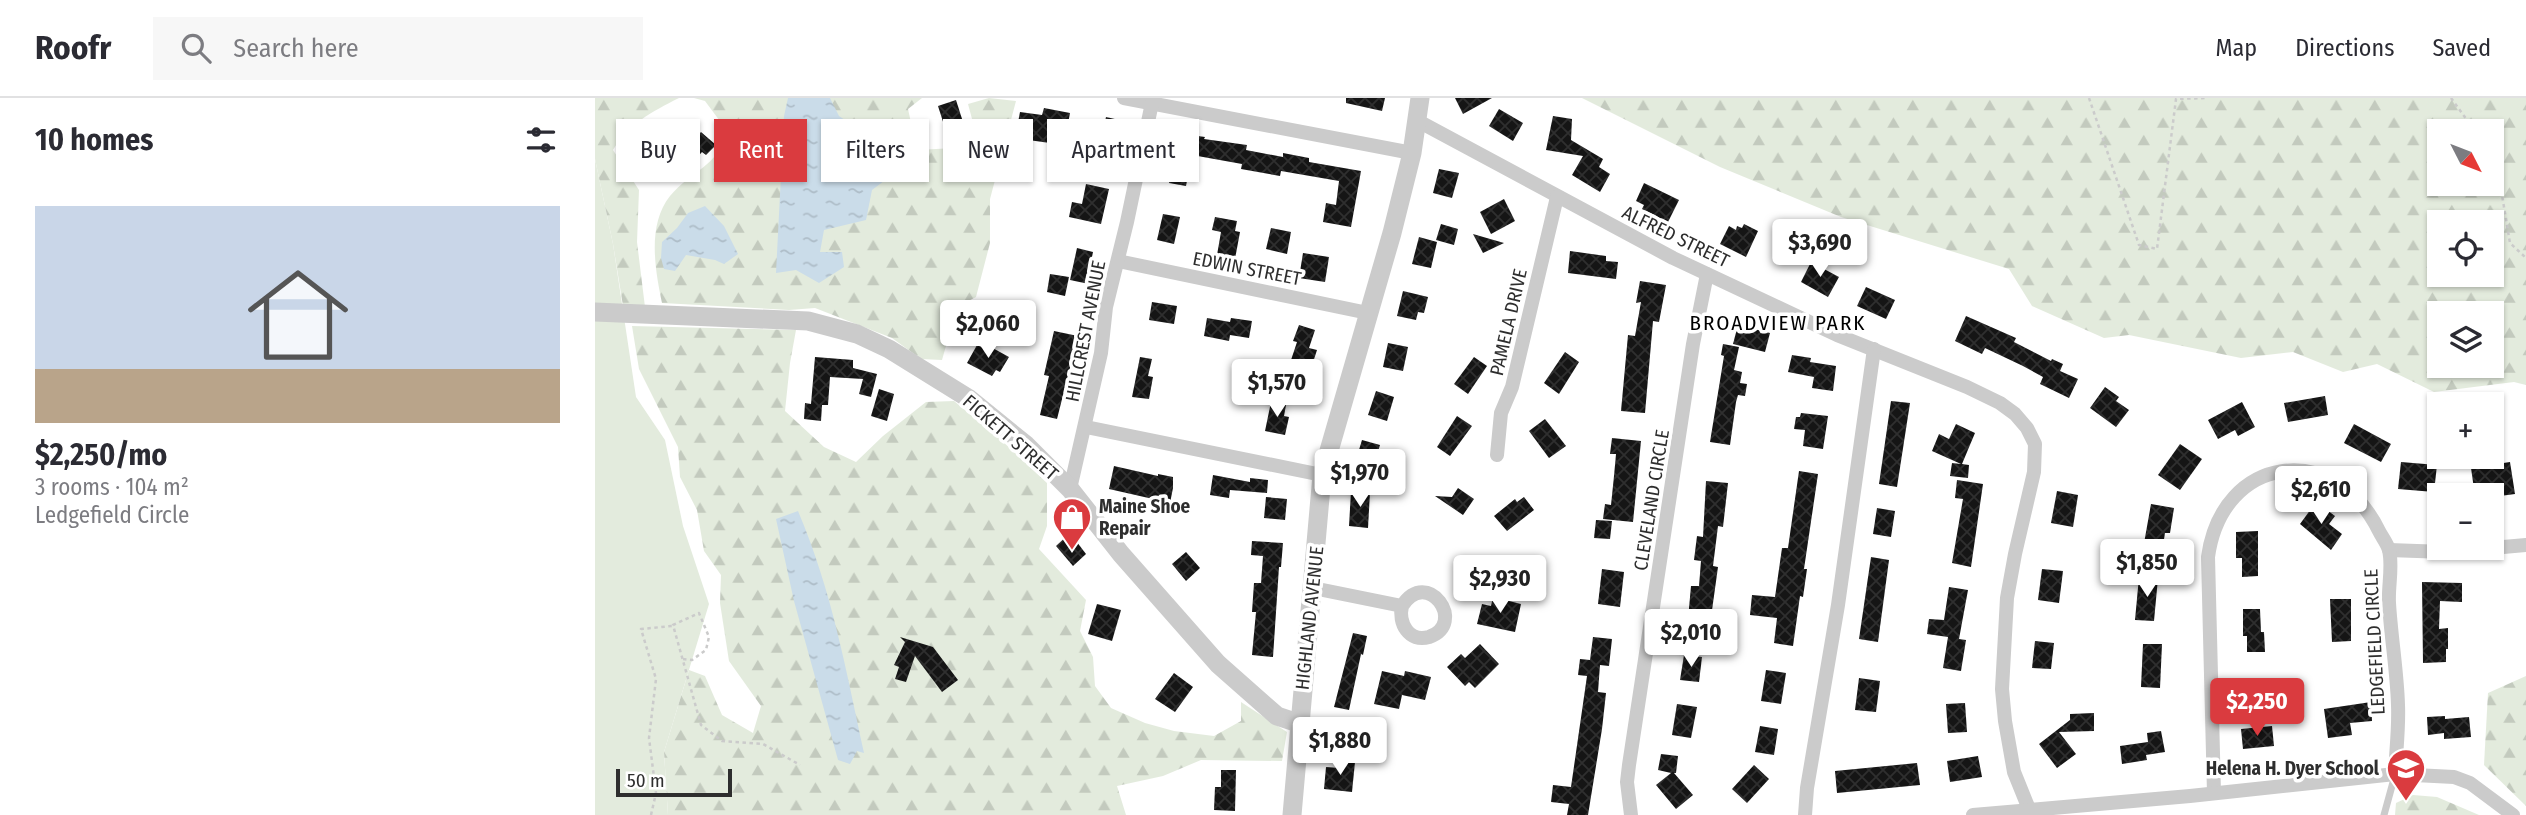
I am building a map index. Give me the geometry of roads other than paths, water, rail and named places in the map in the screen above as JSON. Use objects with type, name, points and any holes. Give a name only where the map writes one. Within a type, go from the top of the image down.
[{"type":"street","points":[[1124,98],[1152,101],[1412,153]]},
{"type":"street","name":"HIGHLAND AVENUE","points":[[1292,815],[1322,475],[1392,233],[1412,153],[1420,98]]},
{"type":"street","name":"HILLCREST AVENUE","points":[[1070,489],[1086,427],[1101,352],[1106,307],[1152,101]]},
{"type":"street","name":"ALFRED STREET","points":[[1418,121],[1673,258],[1837,335],[1921,367],[2000,403],[2015,414],[2035,444],[2034,472],[2007,598],[2002,688],[2014,772],[2029,809]]},
{"type":"street","name":"PAMELA DRIVE","points":[[1497,455],[1501,413],[1513,387],[1557,197]]},
{"type":"street","name":"EDWIN STREET","points":[[1118,261],[1368,313]]},
{"type":"street","name":"CLEVELAND CIRCLE","points":[[1631,815],[1627,782],[1629,765],[1693,344],[1707,274]]},
{"type":"street","name":"FICKETT STREET","points":[[595,312],[808,321],[857,334],[889,349],[968,398],[1026,445],[1070,489],[1121,554],[1218,664],[1277,716],[1299,723]]},
{"type":"street","points":[[1805,815],[1874,349]]},
{"type":"street","points":[[1086,427],[1322,475]]},
{"type":"street","name":"LEDGEFIELD CIRCLE","points":[[2214,793],[2208,557],[2214,528],[2228,502],[2238,491],[2263,476],[2278,472],[2312,472],[2346,488],[2372,515],[2389,550],[2391,629],[2398,706],[2395,774]]},
{"type":"street","points":[[2504,547],[2526,545]]},
{"type":"street","points":[[2389,550],[2427,551]]},
{"type":"street","points":[[1313,588],[1402,606]]},
{"type":"street","points":[[1973,815],[2395,774],[2453,777],[2470,783],[2513,815]]},
{"type":"lane","points":[[2384,815],[2395,774]]},
{"type":"water","points":[[788,98],[830,98],[839,116],[844,119],[821,119],[821,182],[883,182],[872,190],[866,220],[824,230],[820,252],[842,252],[844,267],[819,283],[796,270],[776,273],[781,182],[807,182],[807,119],[784,119]]},
{"type":"water","points":[[705,206],[724,226],[738,254],[724,264],[686,255],[675,271],[664,269],[661,258],[662,242],[688,213]]},
{"type":"water","points":[[798,511],[829,601],[864,753],[857,751],[850,764],[838,760],[794,601],[776,519]]},
{"type":"place","name":"Maine Shoe Repair","points":[[1072,551]]},
{"type":"place","name":"Helena H. Dyer School","points":[[2406,802]]},
{"type":"district","name":"BROADVIEW PARK","points":[[1778,323]]}]
